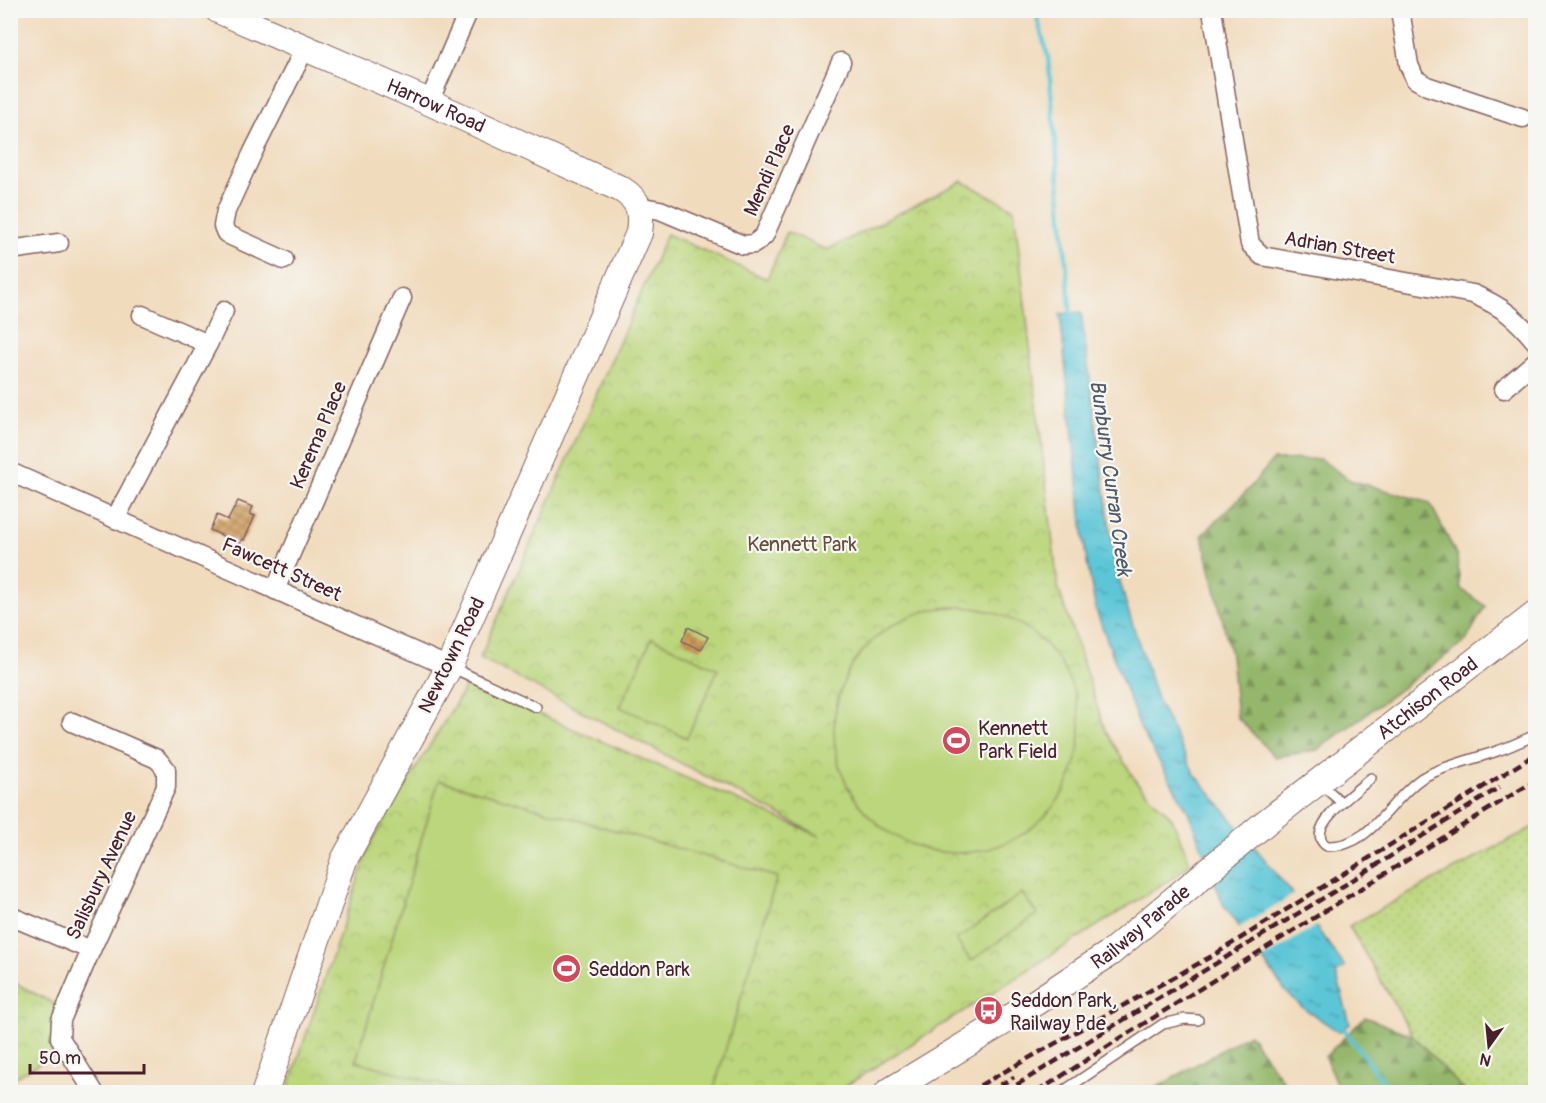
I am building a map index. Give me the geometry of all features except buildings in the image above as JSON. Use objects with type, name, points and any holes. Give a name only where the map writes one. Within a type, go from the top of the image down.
[{"type":"street","name":"Harrow Road","points":[[218,10],[621,189],[633,197],[639,212]]},
{"type":"street","points":[[429,102],[470,10]]},
{"type":"street","name":"Adrian Street","points":[[1212,10],[1250,243],[1262,256],[1473,294],[1497,305],[1518,322],[1536,342]]},
{"type":"street","points":[[1400,10],[1409,65],[1415,79],[1427,86],[1523,118]]},
{"type":"street","points":[[284,260],[231,236],[226,233],[223,226],[224,217],[239,182],[305,48]]},
{"type":"street","name":"Mendi Place","points":[[639,212],[660,210],[743,245],[754,244],[764,236],[841,62]]},
{"type":"street","name":"Newtown Road","points":[[265,1092],[344,860],[449,667],[639,233],[639,212]]},
{"type":"street","points":[[10,250],[59,243]]},
{"type":"street","name":"Kerema Place","points":[[275,590],[402,298]]},
{"type":"street","points":[[115,519],[224,311]]},
{"type":"street","points":[[142,315],[208,344]]},
{"type":"street","points":[[1504,389],[1536,361]]},
{"type":"street","name":"Fawcett Street","points":[[13,479],[115,519],[449,667]]},
{"type":"street","name":"Atchison Road","points":[[1319,782],[1536,614]]},
{"type":"street","name":"Salisbury Avenue","points":[[72,722],[156,759],[166,770],[166,787],[61,1020],[60,1038],[94,1092]]},
{"type":"street","name":"Railway Parade","points":[[888,1092],[1036,1002],[1110,953],[1265,823],[1319,782]]},
{"type":"street","points":[[10,916],[91,950]]},
{"type":"lane","name":"Fawcett Street","points":[[449,667],[536,706]]},
{"type":"lane","points":[[1371,778],[1326,818],[1320,831],[1321,840],[1327,846],[1337,847],[1352,842],[1365,833],[1388,814],[1423,778],[1536,735]]},
{"type":"lane","points":[[1319,782],[1342,803]]},
{"type":"lane","points":[[1062,1092],[1163,1024],[1185,1019],[1198,1020]]},
{"type":"green space","name":"Kennett Park","points":[[962,181],[1014,209],[1058,587],[1105,730],[1137,783],[1172,818],[1190,863],[1179,874],[836,1092],[287,1092],[370,844],[466,686],[479,688],[820,836],[480,658],[667,234],[767,279],[787,232],[827,250]]},
{"type":"green space","points":[[1320,459],[1350,480],[1430,503],[1457,556],[1460,588],[1485,606],[1466,641],[1317,750],[1275,757],[1237,717],[1231,655],[1202,535],[1248,490],[1273,460]]},
{"type":"green space","name":"Kennett Park Field","points":[[957,607],[981,610],[1004,617],[1025,628],[1044,643],[1059,662],[1070,683],[1077,706],[1080,730],[1077,754],[1070,777],[1059,798],[1044,817],[1025,832],[1004,843],[981,850],[957,853],[933,850],[910,843],[889,832],[870,817],[855,798],[844,777],[837,754],[834,730],[837,706],[844,683],[855,662],[870,643],[889,628],[910,617],[933,610]]},
{"type":"green space","points":[[652,638],[718,669],[687,738],[620,707]]},
{"type":"green space","name":"Seddon Park","points":[[439,780],[777,877],[713,1092],[467,1092],[356,1061]]},
{"type":"green space","points":[[1535,826],[1535,1092],[1450,1092],[1427,1060],[1349,926]]},
{"type":"green space","points":[[1022,893],[1037,914],[971,961],[956,940]]},
{"type":"green space","points":[[10,980],[56,1005],[52,1022],[53,1055],[11,1080]]},
{"type":"green space","points":[[1365,1017],[1413,1036],[1466,1092],[1340,1092],[1325,1057]]},
{"type":"green space","points":[[1249,1034],[1291,1092],[1149,1092]]},
{"type":"water","points":[[1081,312],[1114,558],[1126,604],[1157,699],[1194,773],[1288,888],[1345,967],[1336,973],[1350,1024],[1339,1032],[1302,1007],[1286,992],[1223,904],[1188,811],[1141,730],[1096,610],[1085,551],[1060,314]]},
{"type":"pier","points":[[1296,893],[1317,925],[1260,961],[1237,929]]},
{"type":"waterway","name":"Bunburry Curran Creek","points":[[1035,10],[1048,57],[1071,317]]},
{"type":"waterway","name":"Bunburry Curran Creek","points":[[1340,1024],[1391,1092]]},
{"type":"railway","points":[[968,1092],[1212,956],[1536,754]]},
{"type":"railway","points":[[1037,1092],[1536,780]]},
{"type":"railway","points":[[1005,1092],[1348,883],[1500,787]]},
{"type":"railway","points":[[988,1092],[1014,1077]]},
{"type":"place","name":"Kennett Park Field","points":[[957,740]]},
{"type":"place","name":"Seddon Park","points":[[567,969]]},
{"type":"place","name":"Seddon Park, Railway Pde","points":[[989,1011]]}]
